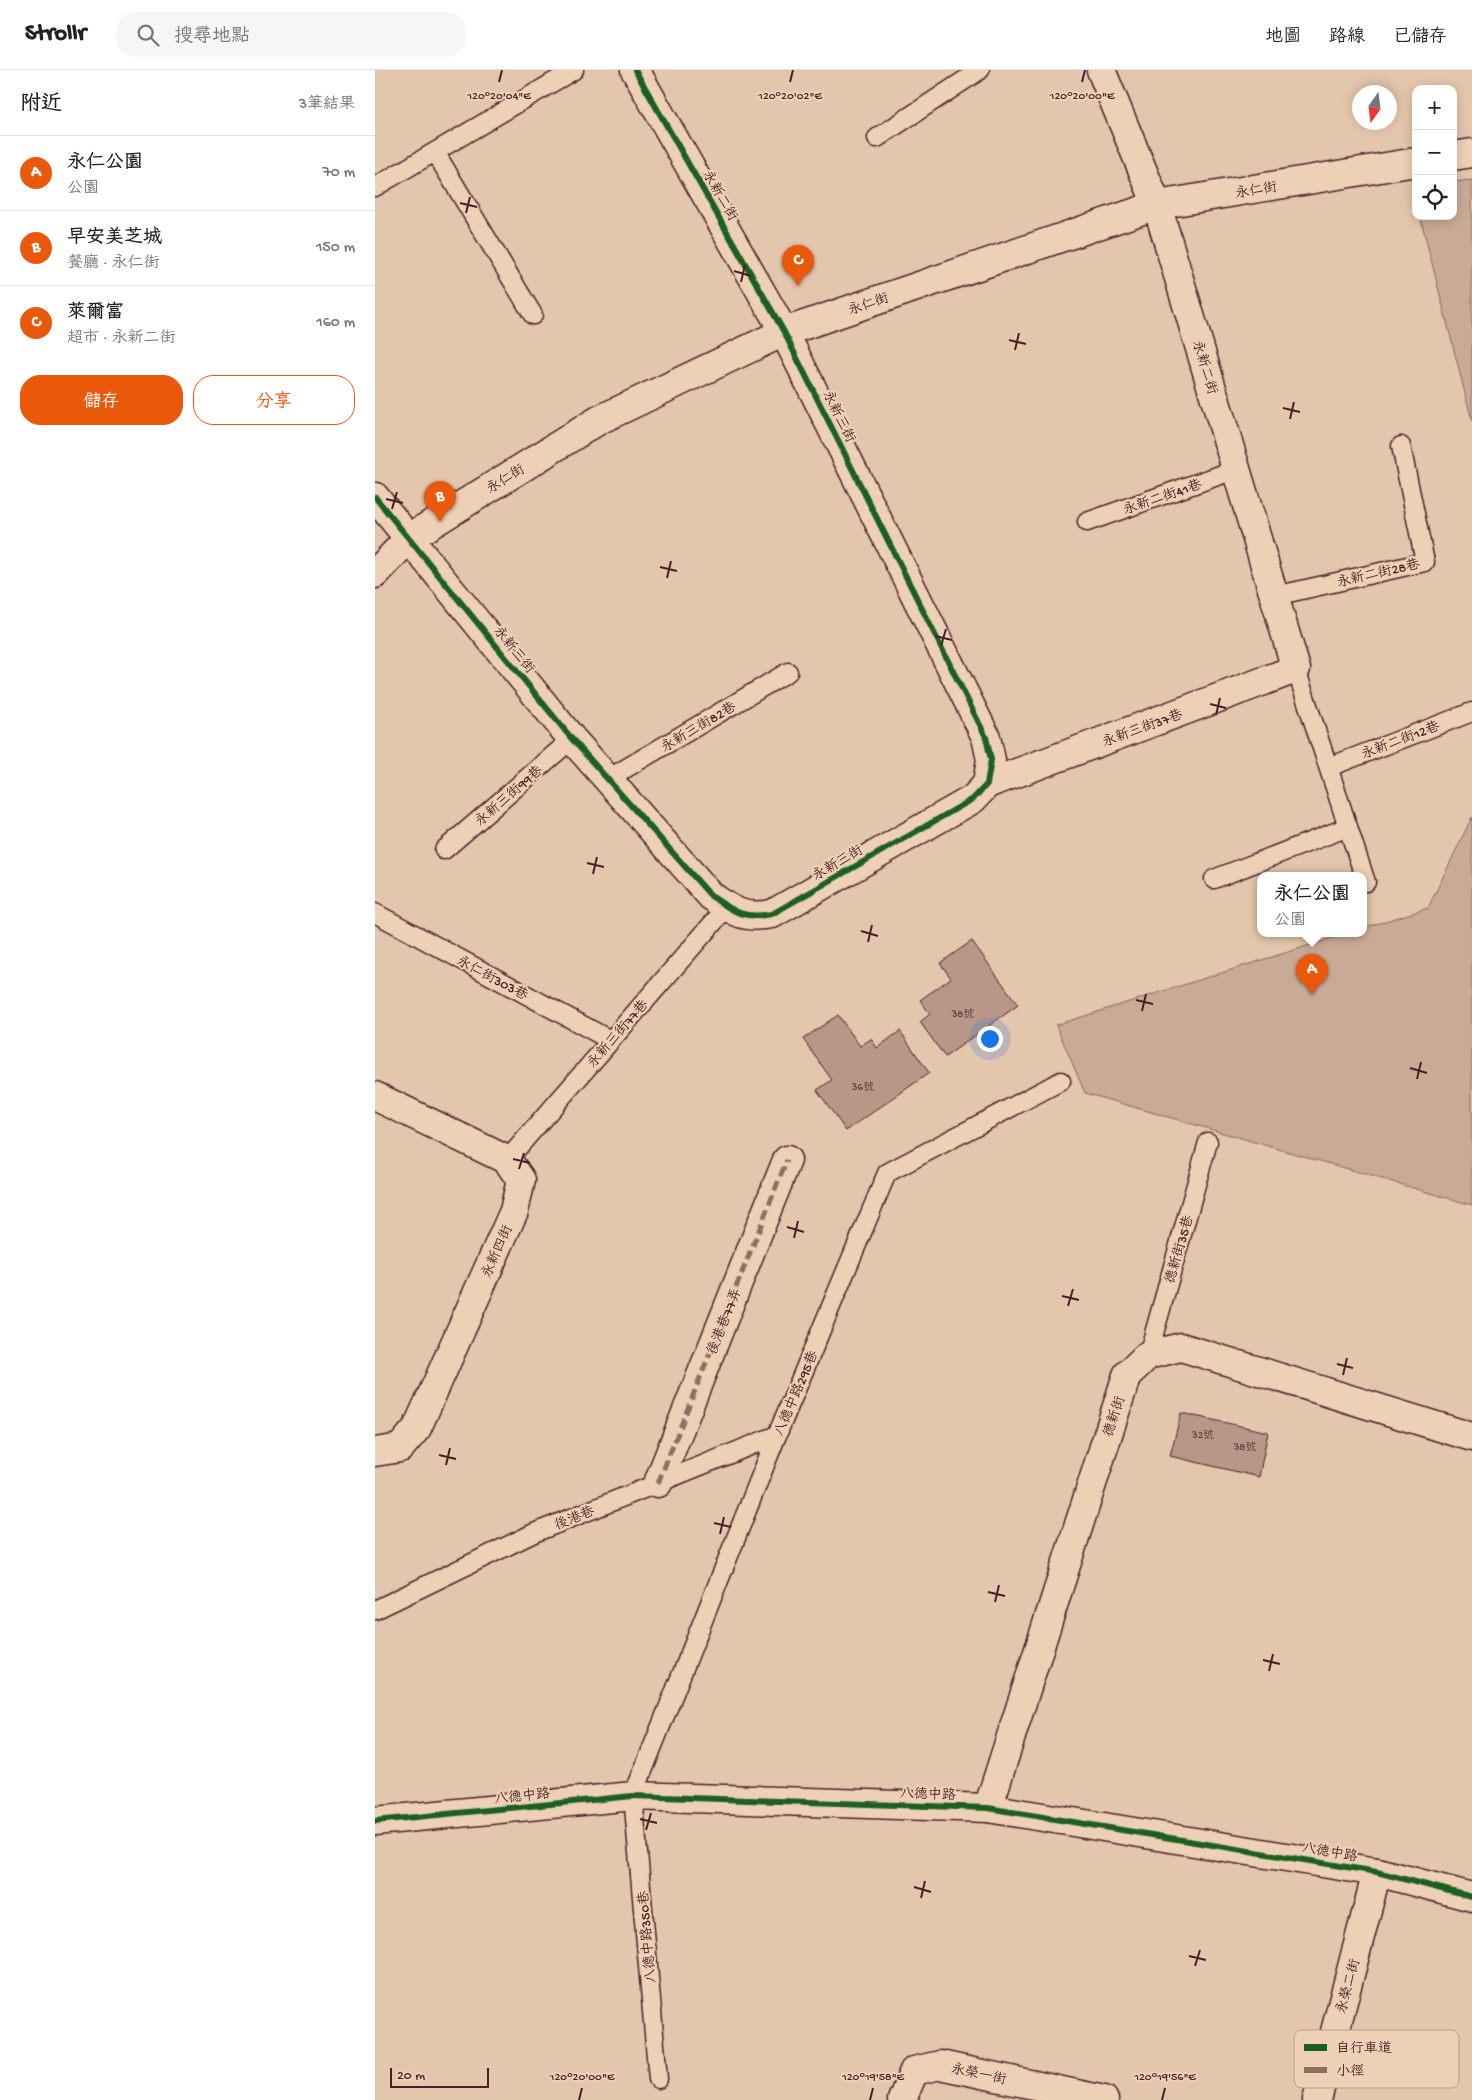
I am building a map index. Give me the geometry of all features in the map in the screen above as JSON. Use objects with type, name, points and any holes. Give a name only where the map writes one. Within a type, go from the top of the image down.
[{"type":"street","name":"永新二街","points":[[635,70],[784,332]]},
{"type":"street","name":"永新二街","points":[[1101,70],[1157,205],[1296,669]]},
{"type":"street","points":[[1457,155],[1472,153]]},
{"type":"street","name":"永仁街","points":[[375,574],[409,538],[599,420],[784,332],[1157,205],[1412,163]]},
{"type":"street","name":"永新三街","points":[[375,497],[572,739],[711,896],[727,908],[754,917],[772,914],[973,798],[987,784],[991,760],[986,737],[784,332]]},
{"type":"street","name":"永新三街37巷","points":[[987,784],[1296,669]]},
{"type":"street","points":[[375,1096],[507,1160]]},
{"type":"street","name":"永新四街","points":[[375,1452],[400,1448],[417,1428],[514,1211],[521,1180],[507,1160]]},
{"type":"street","name":"後港巷77弄","points":[[658,1483],[787,1160]]},
{"type":"street","name":"德新街","points":[[988,1808],[1127,1375],[1148,1355],[1181,1347],[1472,1436]]},
{"type":"street","name":"八德中路","points":[[375,1821],[633,1796],[988,1808],[1377,1872],[1472,1898]]},
{"type":"street","name":"永榮二街","points":[[1335,2030],[1377,1872]]},
{"type":"street","name":"永榮一街","points":[[902,2100],[914,2071],[940,2065],[1104,2100]]},
{"type":"lane","points":[[375,187],[574,70]]},
{"type":"lane","points":[[877,138],[980,70]]},
{"type":"lane","points":[[435,152],[533,316]]},
{"type":"lane","name":"永新二街28巷","points":[[1275,596],[1425,562],[1401,446]]},
{"type":"lane","name":"永新二街41巷","points":[[1087,522],[1237,469]]},
{"type":"lane","points":[[1296,669],[1363,872]]},
{"type":"lane","name":"永新三街82巷","points":[[608,779],[788,672]]},
{"type":"lane","name":"永新二街12巷","points":[[1329,767],[1472,712]]},
{"type":"lane","name":"永新三街99巷","points":[[444,850],[572,739]]},
{"type":"lane","points":[[1213,879],[1348,827]]},
{"type":"lane","name":"永新三街77巷","points":[[507,1160],[727,908]]},
{"type":"lane","name":"永仁街303巷","points":[[375,913],[610,1040]]},
{"type":"lane","name":"八德中路295巷","points":[[633,1796],[777,1435],[887,1173],[1061,1081]]},
{"type":"lane","name":"德新街35巷","points":[[1148,1355],[1208,1142]]},
{"type":"lane","name":"後港巷","points":[[375,1610],[534,1534],[777,1435]]},
{"type":"lane","name":"八德中路350巷","points":[[633,1796],[658,2078]]},
{"type":"shaded area","points":[[1472,180],[1472,421],[1421,220],[1457,220],[1457,182]]},
{"type":"shaded area","points":[[1472,817],[1472,1205],[1085,1093],[1056,1025],[1335,937],[1367,937],[1367,927],[1428,908]]},
{"type":"building","points":[[972,941],[1018,1005],[945,1057],[920,1022],[930,1014],[920,1000],[951,978],[940,963]]},
{"type":"building","points":[[838,1015],[860,1046],[871,1039],[877,1048],[900,1031],[929,1073],[846,1131],[817,1090],[832,1080],[803,1039]]},
{"type":"building","points":[[1181,1413],[1268,1432],[1259,1477],[1170,1456]]},
{"type":"marked path","points":[[658,1483],[787,1160]]},
{"type":"cycle path","points":[[375,497],[572,739],[711,896],[739,913],[753,916],[772,914],[973,799],[987,784],[991,760],[986,737],[784,332],[635,70]]},
{"type":"cycle path","points":[[375,1821],[633,1796],[988,1808],[1377,1872],[1472,1897]]},
{"type":"place","name":"萊爾富","points":[[798,286]]},
{"type":"place","name":"早安美芝城","points":[[440,522]]},
{"type":"place","name":"永仁公園","points":[[1312,995]]}]
